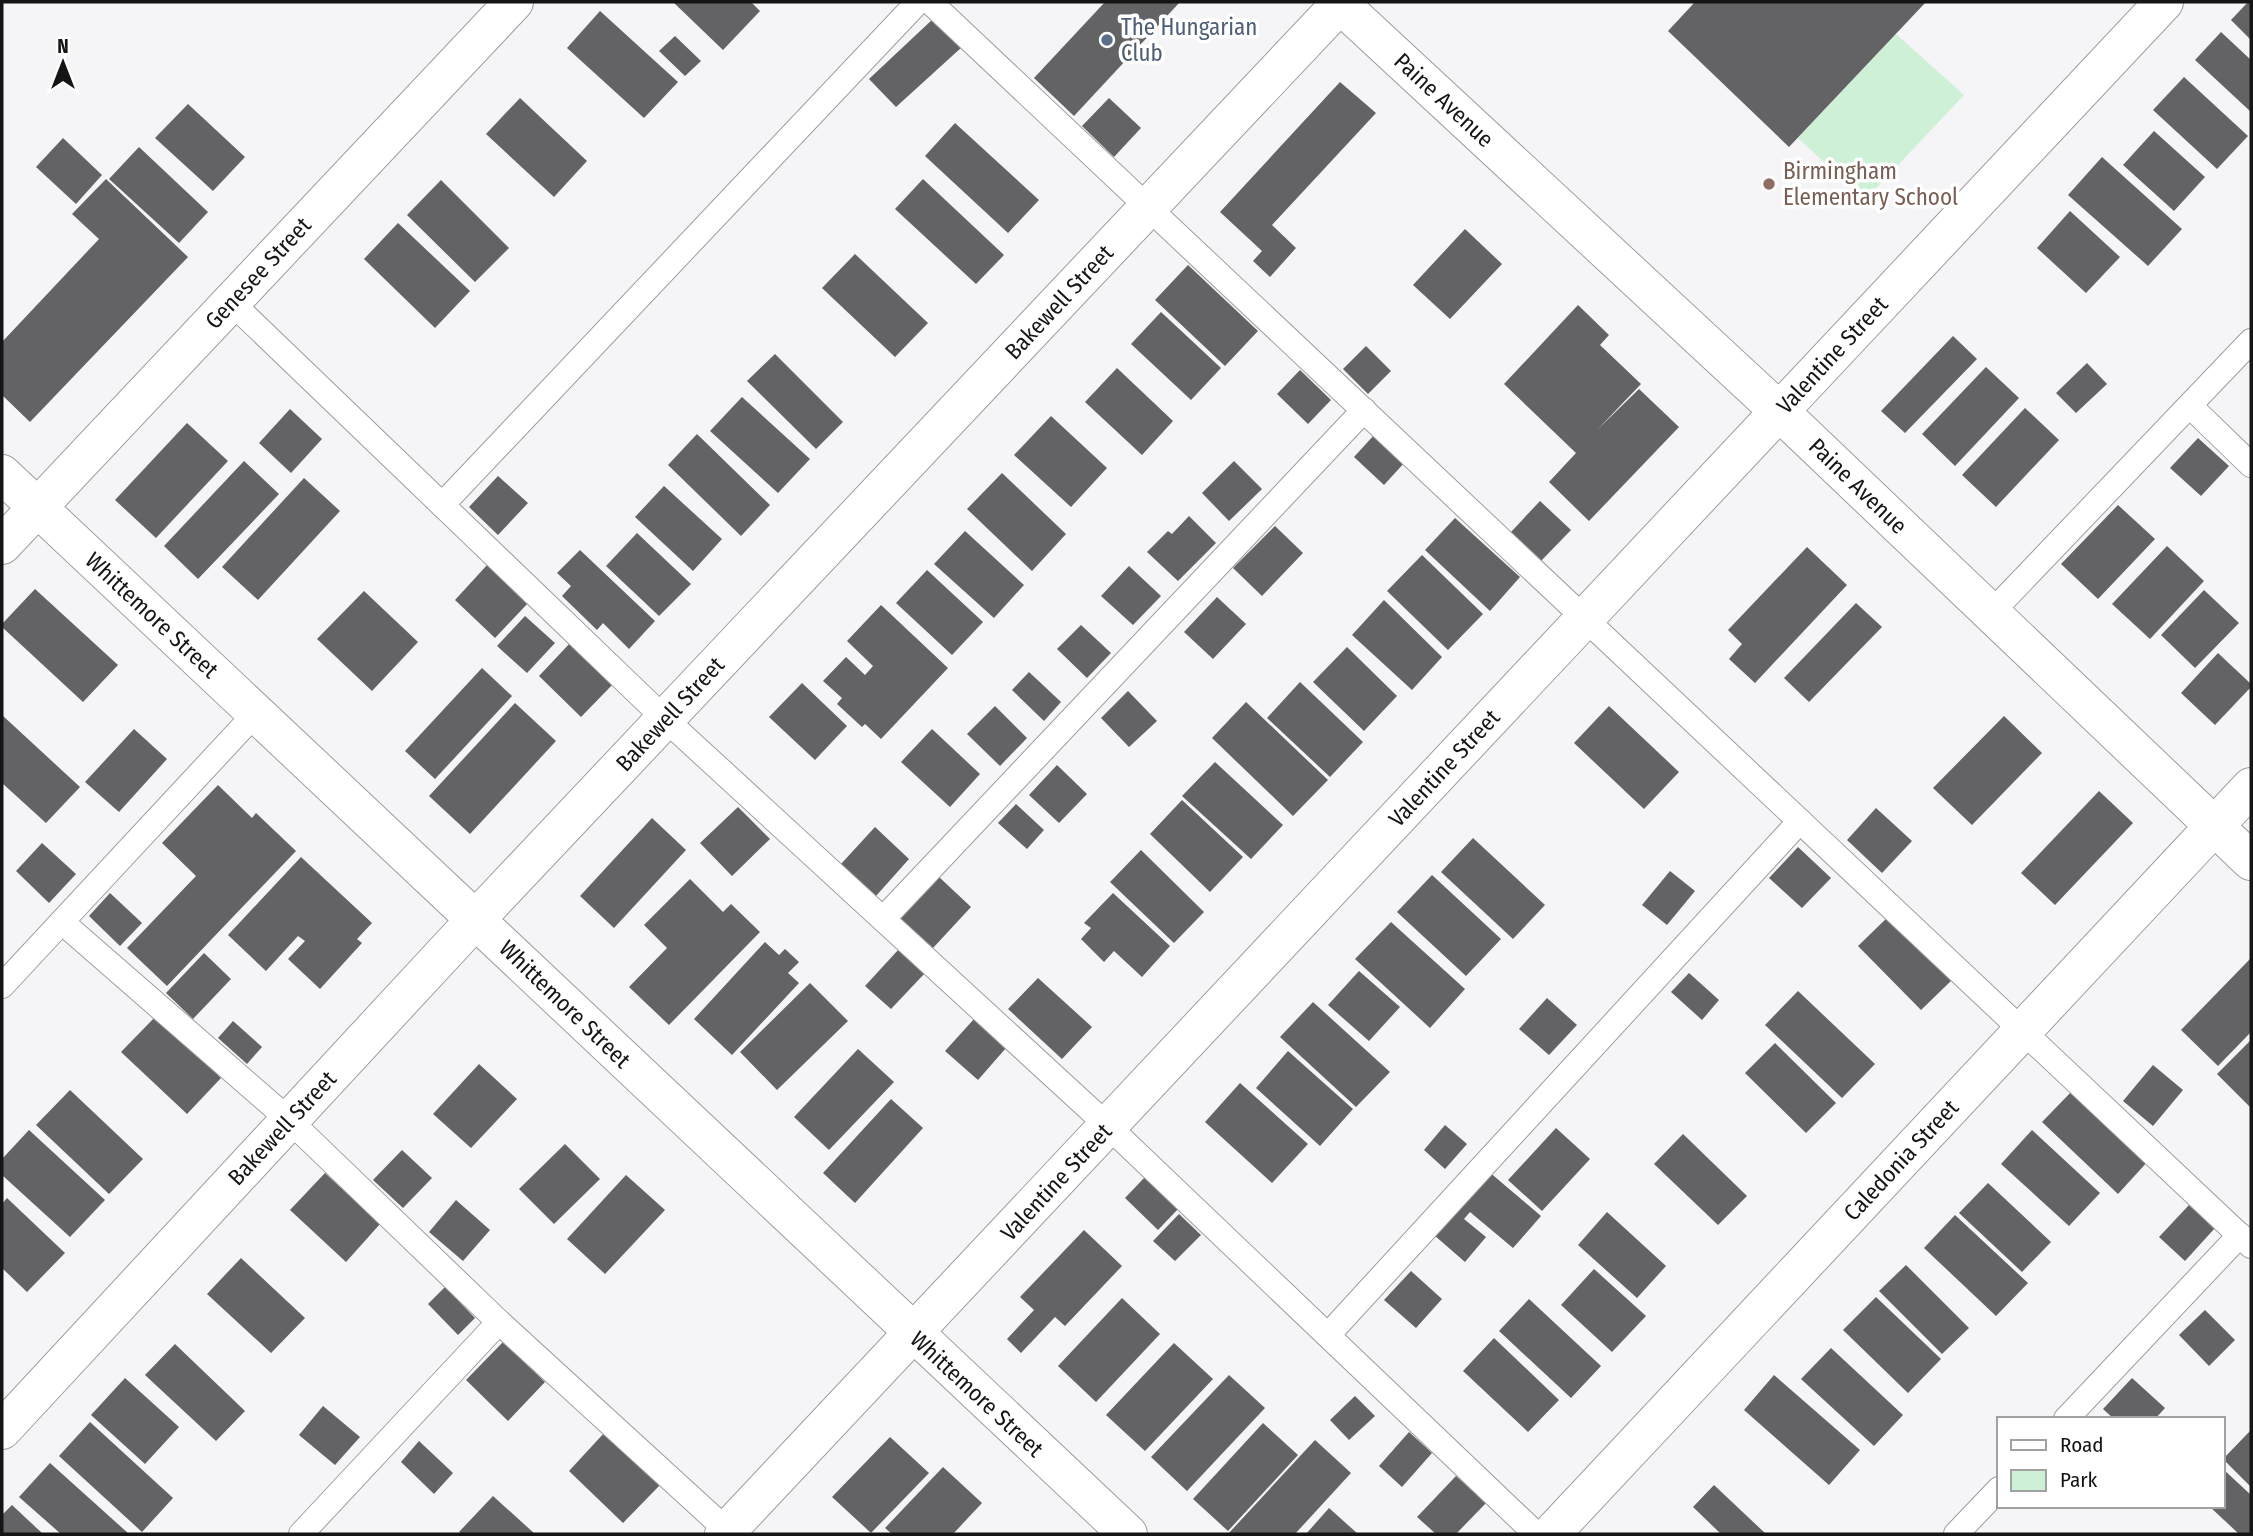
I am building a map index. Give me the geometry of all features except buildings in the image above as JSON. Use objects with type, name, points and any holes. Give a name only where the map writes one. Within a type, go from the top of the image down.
[{"type":"street","name":"Genesee Street","points":[[2,545],[514,2]]},
{"type":"street","name":"Bakewell Street","points":[[2,1430],[476,919],[1340,2]]},
{"type":"street","name":"Paine Avenue","points":[[1340,2],[1779,411],[2251,861]]},
{"type":"street","name":"Valentine Street","points":[[728,1533],[2164,2]]},
{"type":"street","name":"Whittemore Street","points":[[2,474],[476,919],[913,1335],[1128,1534]]},
{"type":"street","name":"Caledonia Street","points":[[1551,1534],[2251,787]]},
{"type":"lane","points":[[442,505],[918,2]]},
{"type":"lane","points":[[930,2],[2246,1240],[2068,1417]]},
{"type":"lane","points":[[231,302],[665,719],[1108,1126],[1536,1534]]},
{"type":"lane","points":[[1991,613],[2251,341]]},
{"type":"lane","points":[[2190,406],[2251,465]]},
{"type":"lane","points":[[883,919],[1364,410]]},
{"type":"lane","points":[[2,986],[256,713]]},
{"type":"lane","points":[[1328,1335],[1800,821]]},
{"type":"lane","points":[[62,923],[289,1120],[499,1322],[728,1533]]},
{"type":"lane","points":[[301,1534],[499,1322]]},
{"type":"lane","points":[[1956,1534],[1997,1491]]},
{"type":"green space","points":[[1896,34],[1964,95],[1865,200],[1798,138]]},
{"type":"place","name":"The Hungarian Club","points":[[1107,40]]},
{"type":"place","name":"Birmingham Elementary School","points":[[1769,184]]}]
